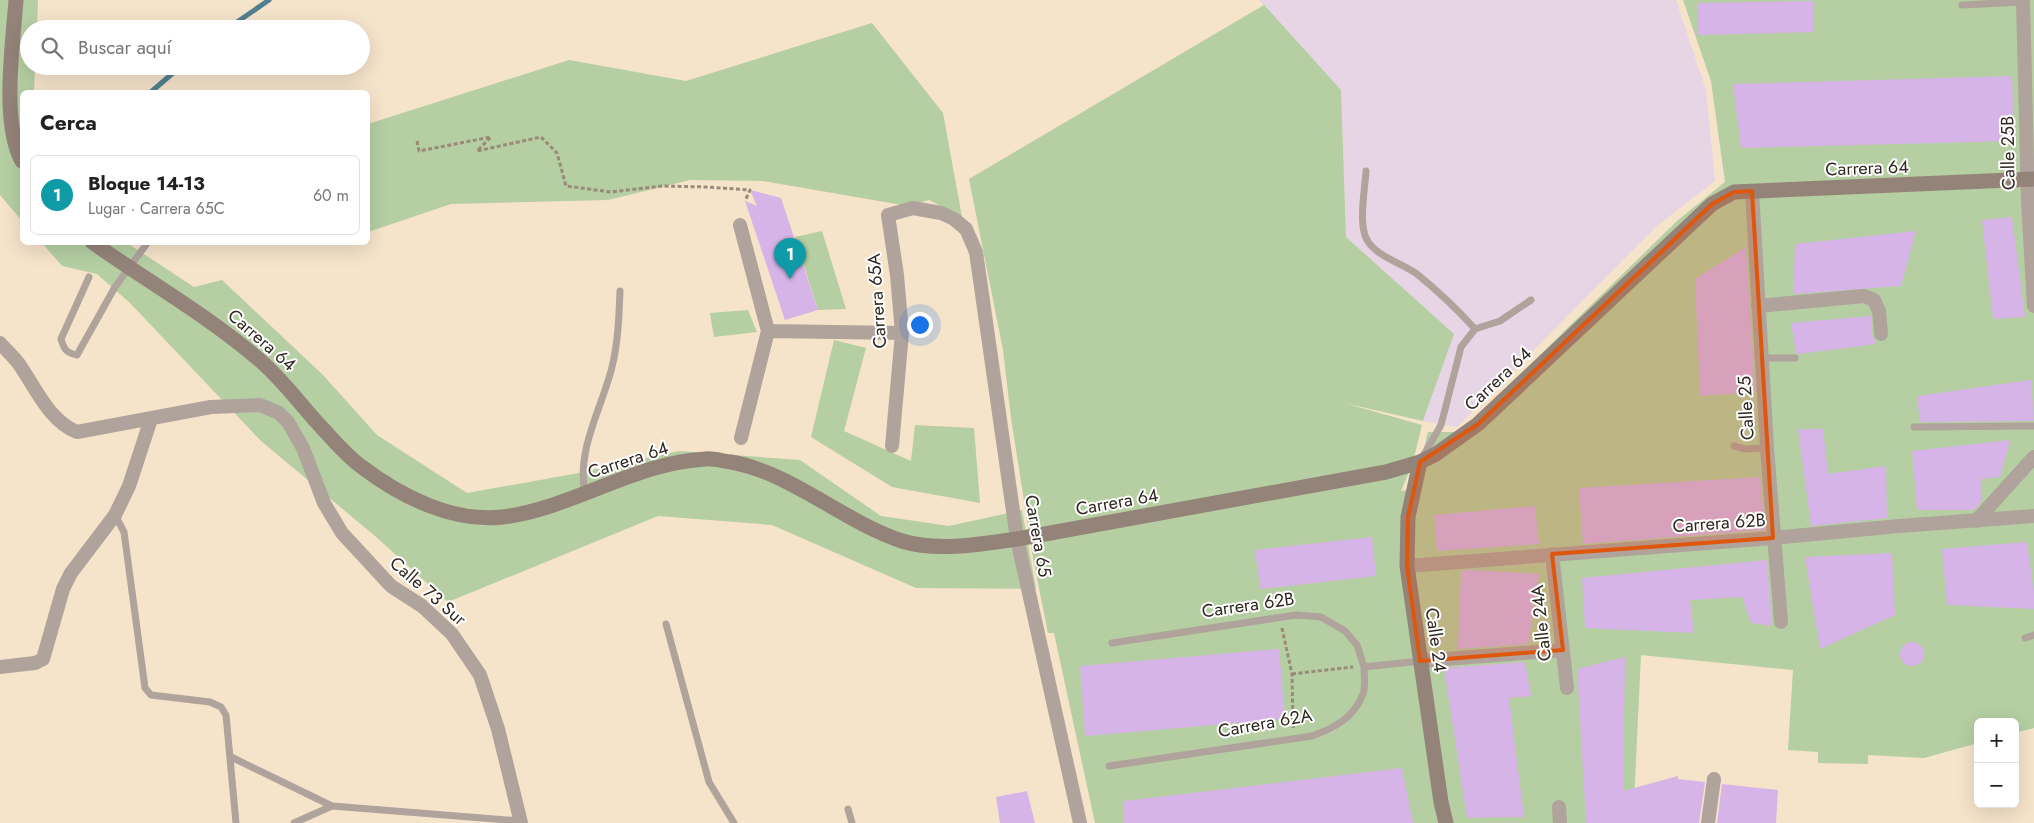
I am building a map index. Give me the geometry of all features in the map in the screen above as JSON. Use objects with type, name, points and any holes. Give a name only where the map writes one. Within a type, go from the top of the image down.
[{"type":"street","points":[[16,0],[11,80],[11,117],[20,155]]},
{"type":"street","name":"Calle 25B","points":[[2023,1],[2029,52],[2034,306]]},
{"type":"street","name":"Carrera 64","points":[[96,245],[129,269],[202,315],[258,358],[287,387],[322,429],[360,466],[395,490],[437,508],[471,516],[502,517],[585,494],[664,464],[707,458],[750,466],[810,495],[871,529],[905,542],[944,546],[1017,539],[1386,472],[1420,462],[1450,446],[1478,424],[1712,204],[1734,192],[2031,179]]},
{"type":"street","name":"Calle 25","points":[[1752,191],[1766,448],[1780,622]]},
{"type":"street","name":"Carrera 65","points":[[888,215],[913,208],[941,213],[954,219],[966,229],[976,252],[1017,539],[1080,823]]},
{"type":"street","name":"Carrera 65A","points":[[888,215],[897,275],[902,332],[892,446]]},
{"type":"street","points":[[740,225],[768,331],[741,438]]},
{"type":"street","points":[[1758,306],[1864,296],[1874,300],[1879,311],[1881,334]]},
{"type":"street","points":[[768,331],[902,332]]},
{"type":"street","name":"Calle 73 Sur","points":[[0,343],[18,363],[48,408],[68,428],[77,432],[211,407],[260,405],[279,414],[288,422],[303,448],[324,503],[342,533],[391,586],[422,606],[452,634],[480,675],[498,729],[521,822]]},
{"type":"street","points":[[0,666],[35,663],[43,659],[63,588],[71,573],[115,515],[129,486],[151,419]]},
{"type":"street","points":[[1976,521],[2034,457]]},
{"type":"street","name":"Calle 24","points":[[1420,462],[1408,517],[1406,566],[1441,802],[1446,823]]},
{"type":"street","name":"Carrera 62B","points":[[1406,566],[2034,516]]},
{"type":"street","name":"Calle 24A","points":[[1552,554],[1567,688]]},
{"type":"street","points":[[1420,661],[1563,650]]},
{"type":"street","points":[[1708,823],[1714,779]]},
{"type":"street","points":[[1559,807],[1560,823]]},
{"type":"lane","points":[[1962,5],[2023,1]]},
{"type":"lane","points":[[1366,171],[1362,226],[1367,240],[1382,254],[1415,273],[1451,302],[1475,329]]},
{"type":"lane","points":[[89,278],[61,339],[64,348],[69,354],[77,355],[115,287],[146,245]]},
{"type":"lane","points":[[585,494],[582,475],[584,458],[612,367],[619,322],[620,291]]},
{"type":"lane","points":[[1420,462],[1441,425],[1460,347],[1475,329],[1500,321],[1531,300]]},
{"type":"lane","points":[[1762,358],[1795,358]]},
{"type":"lane","points":[[1914,427],[2034,426]]},
{"type":"lane","points":[[1734,446],[1745,449],[1766,448]]},
{"type":"lane","points":[[115,515],[124,532],[145,688],[151,695],[210,702],[221,707],[226,715],[236,823]]},
{"type":"lane","name":"Carrera 62B","points":[[1112,643],[1278,617],[1296,615],[1321,617],[1345,631],[1357,645],[1364,666]]},
{"type":"lane","points":[[666,624],[708,782],[734,823]]},
{"type":"lane","points":[[2025,638],[2034,635]]},
{"type":"lane","points":[[1364,666],[1420,661]]},
{"type":"lane","name":"Carrera 62A","points":[[1109,766],[1312,736],[1336,727],[1351,714],[1363,694],[1364,666]]},
{"type":"lane","points":[[231,758],[332,806],[521,822]]},
{"type":"lane","points":[[294,823],[332,806]]},
{"type":"lane","points":[[848,809],[852,823]]},
{"type":"path","points":[[417,141],[419,151],[491,137],[477,152],[541,137],[557,153],[566,186],[611,192],[663,186],[750,190],[745,201]]},
{"type":"path","points":[[1278,617],[1285,637],[1292,674],[1293,739]]},
{"type":"path","points":[[1292,674],[1350,668]]},
{"type":"highlighted area","points":[[1752,191],[1773,538],[1552,554],[1563,650],[1420,661],[1407,566],[1408,517],[1420,462],[1478,424],[1712,204],[1734,192]]},
{"type":"shaded area","points":[[1259,0],[1676,0],[1706,90],[1715,181],[1658,225],[1457,427],[1423,421],[1453,334],[1346,237],[1341,91]]},
{"type":"green space","points":[[0,0],[38,0],[37,20],[20,20],[20,75],[35,75],[34,90],[20,90],[20,219],[0,195]]},
{"type":"green space","points":[[1683,0],[2034,0],[2034,728],[2019,732],[2019,718],[1974,718],[1974,744],[1924,758],[1868,755],[1868,764],[1818,763],[1818,752],[1788,750],[1793,670],[1641,655],[1633,823],[1095,823],[1054,633],[1048,633],[1033,558],[1011,418],[1003,350],[969,179],[1264,5],[1341,90],[1346,237],[1454,334],[1423,421],[1344,403],[1422,425],[1413,462],[1401,491],[1414,489],[1428,432],[1461,432],[1677,221],[1725,182],[1711,81]]},
{"type":"green space","points":[[872,23],[943,113],[962,217],[929,200],[908,206],[763,181],[690,180],[608,200],[451,204],[370,231],[370,123],[569,60],[686,81]]},
{"type":"green space","points":[[822,231],[846,309],[818,310],[795,237]]},
{"type":"green space","points":[[44,245],[130,245],[194,287],[222,280],[323,375],[377,435],[467,493],[579,473],[679,451],[800,460],[881,516],[949,526],[1022,510],[1036,589],[916,588],[772,525],[658,516],[448,602],[375,536],[261,441],[130,303],[97,274],[62,266]]},
{"type":"green space","points":[[748,310],[757,332],[714,337],[710,313]]},
{"type":"green space","points":[[834,340],[866,348],[844,431],[911,461],[915,425],[974,428],[980,503],[892,487],[811,437]]},
{"type":"building","points":[[1813,1],[1814,32],[1698,35],[1698,3]]},
{"type":"building","points":[[2012,76],[2015,141],[1741,148],[1733,84]]},
{"type":"building","points":[[750,190],[781,198],[818,310],[785,320],[745,201],[757,206]]},
{"type":"building","points":[[2012,217],[2025,317],[1993,319],[1982,220]]},
{"type":"building","points":[[1916,231],[1901,286],[1793,294],[1795,244]]},
{"type":"building","points":[[1746,247],[1755,392],[1700,396],[1695,279]]},
{"type":"building","points":[[1871,316],[1872,335],[1876,344],[1796,353],[1791,323]]},
{"type":"building","points":[[2031,380],[2034,421],[1920,422],[1917,396]]},
{"type":"building","points":[[1798,429],[1823,429],[1828,474],[1886,466],[1887,518],[1811,526]]},
{"type":"building","points":[[2010,440],[2000,477],[1981,479],[1981,502],[1974,510],[1917,510],[1912,451]]},
{"type":"building","points":[[1760,477],[1765,530],[1583,544],[1579,488]]},
{"type":"building","points":[[1535,506],[1539,544],[1437,551],[1434,515]]},
{"type":"building","points":[[1372,537],[1376,576],[1260,589],[1255,550]]},
{"type":"building","points":[[2027,542],[2034,594],[2034,609],[1947,605],[1942,549]]},
{"type":"building","points":[[1892,553],[1895,615],[1820,649],[1805,557]]},
{"type":"building","points":[[1767,560],[1772,626],[1751,623],[1742,597],[1690,600],[1694,633],[1585,628],[1582,578]]},
{"type":"building","points":[[1461,571],[1539,574],[1528,644],[1458,649]]},
{"type":"building","points":[[1912,642],[1921,645],[1924,654],[1921,663],[1912,666],[1903,663],[1900,654],[1903,645]]},
{"type":"building","points":[[1279,649],[1285,719],[1085,736],[1080,666]]},
{"type":"building","points":[[1625,657],[1623,791],[1678,776],[1678,779],[1705,782],[1699,823],[1586,823],[1577,669]]},
{"type":"building","points":[[1525,662],[1531,696],[1509,698],[1524,817],[1467,818],[1444,668]]},
{"type":"building","points":[[1402,768],[1413,823],[1123,823],[1124,801]]},
{"type":"building","points":[[1722,784],[1778,790],[1776,823],[1717,823]]},
{"type":"building","points":[[1027,791],[1035,823],[1000,823],[996,797]]},
{"type":"waterway","points":[[240,20],[269,0]]},
{"type":"waterway","points":[[153,90],[171,75]]},
{"type":"place","name":"Bloque 14-13","points":[[790,279]]}]
